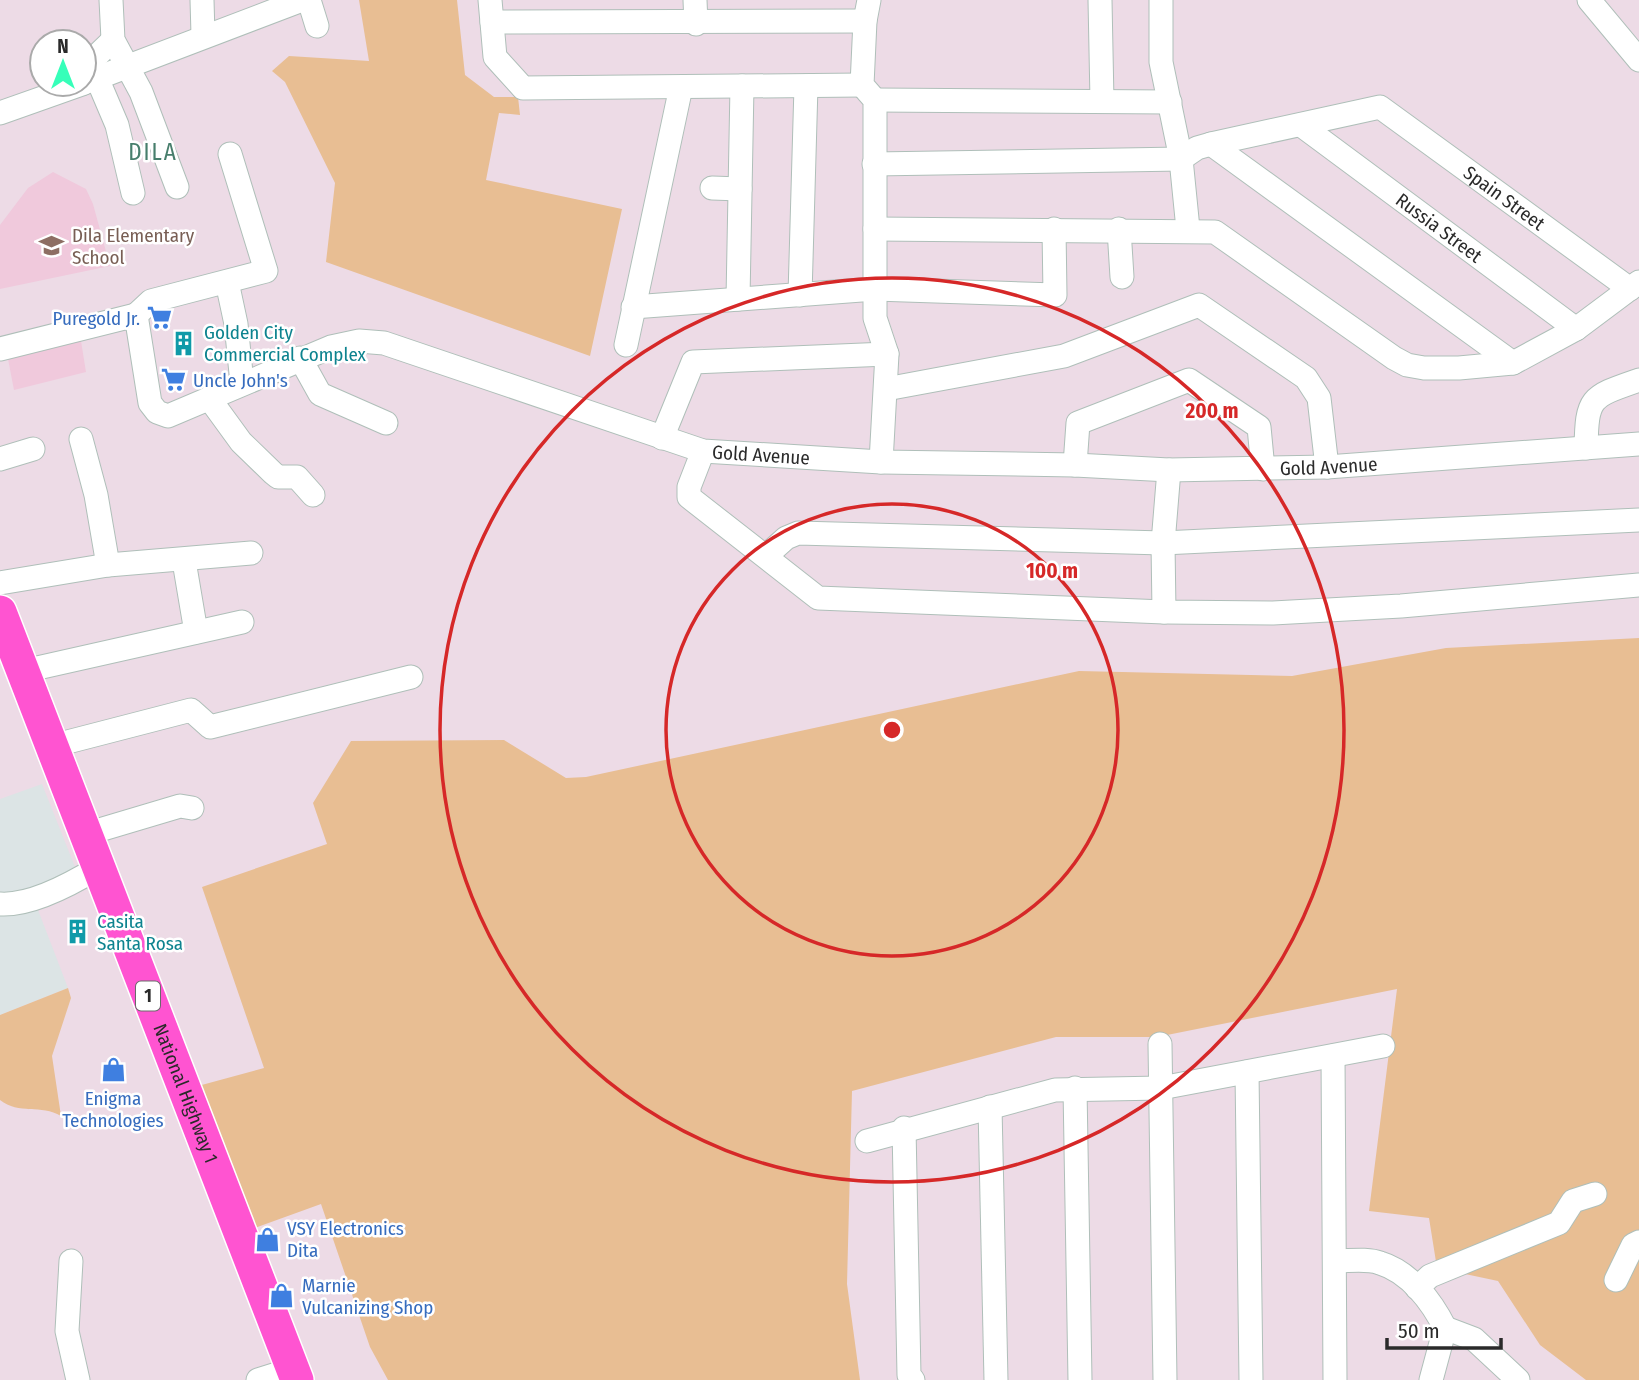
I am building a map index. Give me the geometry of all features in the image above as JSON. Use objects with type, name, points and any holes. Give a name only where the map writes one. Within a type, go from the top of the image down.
[{"type":"highway","name":"National Highway 1","points":[[0,612],[14,665],[52,746],[295,1375]]},
{"type":"street","points":[[111,0],[113,40],[130,66],[177,187]]},
{"type":"street","points":[[202,0],[203,35]]},
{"type":"street","points":[[98,75],[130,66],[203,35],[302,0]]},
{"type":"street","points":[[309,0],[317,26]]},
{"type":"street","points":[[695,0],[696,24]]},
{"type":"street","points":[[1100,0],[1102,101]]},
{"type":"street","points":[[1161,0],[1161,62],[1181,159],[1188,229]]},
{"type":"street","points":[[1589,0],[1637,53]]},
{"type":"street","points":[[881,462],[887,354],[875,318],[874,164],[868,92],[867,10],[696,24],[491,11],[495,57],[523,88],[806,86],[868,92],[1170,102]]},
{"type":"street","points":[[98,62],[113,40]]},
{"type":"street","points":[[626,345],[681,86]]},
{"type":"street","points":[[738,299],[742,86]]},
{"type":"street","points":[[800,295],[806,86]]},
{"type":"street","points":[[98,95],[117,125],[133,193]]},
{"type":"street","points":[[0,113],[38,98]]},
{"type":"street","name":"Spain Street","points":[[1301,125],[1380,107],[1634,286]]},
{"type":"street","points":[[874,164],[1181,159],[1210,144],[1301,125]]},
{"type":"street","name":"Russia Street","points":[[1301,125],[1576,329]]},
{"type":"street","points":[[1210,144],[1513,363]]},
{"type":"street","points":[[0,349],[136,315],[151,301],[266,271],[230,154]]},
{"type":"street","points":[[712,188],[740,190]]},
{"type":"street","points":[[875,229],[1188,229],[1215,232],[1407,365],[1459,368],[1513,363],[1576,329],[1634,286]]},
{"type":"street","points":[[633,307],[875,289],[1055,295],[1054,229]]},
{"type":"street","points":[[1119,229],[1122,277]]},
{"type":"street","points":[[227,282],[236,324],[242,383]]},
{"type":"street","points":[[886,389],[1064,356],[1199,305],[1306,378],[1320,398],[1327,467]]},
{"type":"street","name":"Gold Avenue","points":[[136,315],[150,403],[158,412],[168,416],[300,358],[359,341],[384,343],[703,451],[881,462],[1075,465],[1169,470],[1327,467],[1639,444]]},
{"type":"street","points":[[662,438],[693,362],[887,354]]},
{"type":"street","points":[[300,358],[320,394],[386,423]]},
{"type":"street","points":[[1075,465],[1078,423],[1189,380],[1259,427],[1263,468]]},
{"type":"street","points":[[1586,448],[1587,411],[1591,402],[1639,380]]},
{"type":"street","points":[[209,398],[241,442],[278,477],[297,477],[313,495]]},
{"type":"street","points":[[81,439],[96,495],[108,565]]},
{"type":"street","points":[[0,459],[33,449]]},
{"type":"street","points":[[703,451],[689,487],[689,497],[818,598],[1164,612],[1273,613],[1401,606],[1639,585]]},
{"type":"street","points":[[1164,612],[1163,543],[1169,470]]},
{"type":"street","points":[[766,556],[786,538],[797,533],[1163,543],[1639,520]]},
{"type":"street","points":[[0,583],[108,565],[251,554]]},
{"type":"street","points":[[184,561],[196,632]]},
{"type":"street","points":[[14,665],[242,622]]},
{"type":"street","points":[[52,746],[191,710],[210,727],[411,677]]},
{"type":"street","points":[[86,834],[180,806],[192,808]]},
{"type":"street","points":[[0,904],[34,897],[78,880],[99,867]]},
{"type":"street","points":[[1160,1044],[1165,1380]]},
{"type":"street","points":[[867,1141],[904,1128],[1075,1088],[1161,1088],[1383,1046]]},
{"type":"street","points":[[1333,1056],[1335,1380]]},
{"type":"street","points":[[1247,1072],[1251,1380]]},
{"type":"street","points":[[1075,1088],[1080,1380]]},
{"type":"street","points":[[990,1107],[996,1380]]},
{"type":"street","points":[[904,1128],[909,1376],[913,1380]]},
{"type":"street","points":[[1417,1288],[1430,1276],[1559,1223],[1573,1201],[1595,1194]]},
{"type":"street","points":[[1616,1280],[1633,1245],[1639,1242]]},
{"type":"street","points":[[71,1261],[67,1331],[78,1380]]},
{"type":"street","points":[[1336,1261],[1380,1262],[1398,1272],[1433,1304],[1445,1328],[1431,1380]]},
{"type":"street","points":[[1445,1328],[1474,1339],[1518,1380]]},
{"type":"street","points":[[258,1380],[295,1375]]},
{"type":"shaded area","points":[[359,0],[457,0],[465,75],[494,97],[518,97],[520,115],[499,113],[486,180],[622,209],[590,356],[326,262],[335,183],[285,82],[272,71],[289,56],[369,61]]},
{"type":"shaded area","name":"Dila Elementary School","points":[[53,172],[86,189],[93,204],[110,266],[0,289],[0,225],[28,188]]},
{"type":"shaded area","points":[[81,341],[86,372],[14,390],[8,359]]},
{"type":"shaded area","points":[[1639,638],[1639,1380],[1586,1380],[1540,1345],[1498,1281],[1437,1268],[1429,1218],[1369,1211],[1397,989],[1157,1037],[1056,1037],[852,1091],[847,1284],[860,1380],[388,1380],[370,1347],[321,1204],[252,1229],[198,1086],[264,1068],[202,887],[327,844],[313,803],[351,741],[504,740],[566,778],[586,777],[1079,671],[1292,676],[1446,648]]},
{"type":"shaded area","points":[[42,784],[81,882],[35,902],[68,988],[0,1015],[0,799]]},
{"type":"shaded area","points":[[68,988],[71,998],[52,1056],[61,1116],[53,1112],[7,1105],[0,1100],[0,1015]]},
{"type":"place","name":"Dila Elementary School","points":[[52,246]]},
{"type":"place","name":"Puregold Jr.","points":[[160,318]]},
{"type":"place","name":"Golden City Commercial Complex","points":[[184,343]]},
{"type":"place","name":"Uncle John's","points":[[173,380]]},
{"type":"place","name":"Casita Santa Rosa","points":[[77,932]]},
{"type":"place","name":"Enigma Technologies","points":[[113,1070]]},
{"type":"place","name":"VSY Electronics Dita","points":[[267,1239]]},
{"type":"place","name":"Marnie Vulcanizing Shop","points":[[282,1296]]},
{"type":"district","name":"DILA","points":[[153,152]]}]
